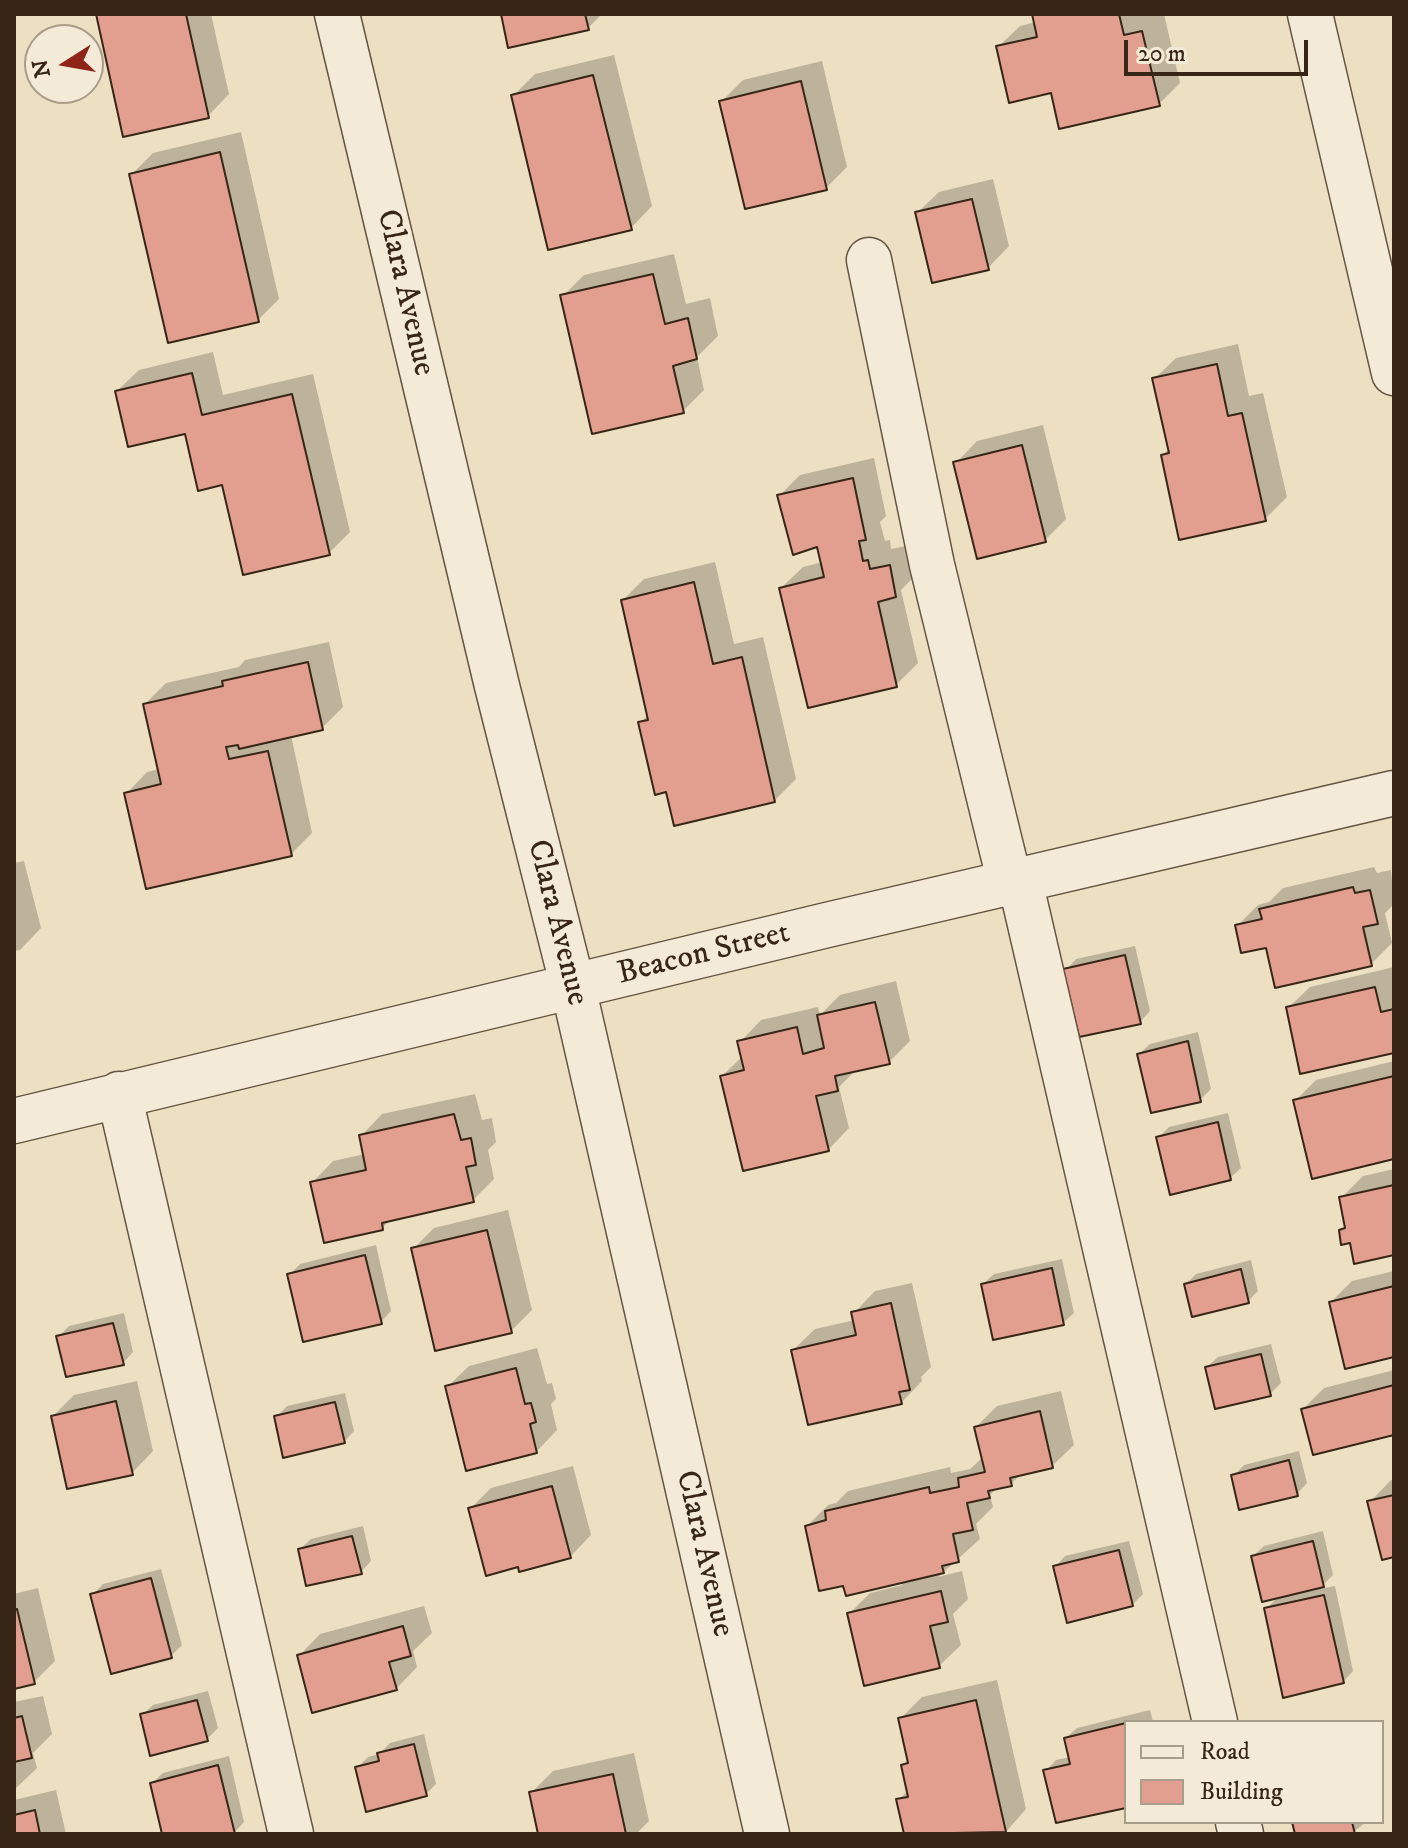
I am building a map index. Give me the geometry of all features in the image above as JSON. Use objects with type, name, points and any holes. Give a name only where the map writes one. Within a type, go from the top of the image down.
[{"type":"street","name":"Clara Avenue","points":[[337,14],[497,686],[573,987],[767,1834]]},
{"type":"street","points":[[1310,14],[1394,373]]},
{"type":"street","points":[[869,260],[932,565],[1015,882],[1215,1720]]},
{"type":"street","name":"Beacon Street","points":[[14,1121],[1394,793]]},
{"type":"street","points":[[119,1094],[291,1834]]},
{"type":"building","points":[[96,14],[186,14],[209,118],[123,137],[104,50],[104,24],[98,24]]},
{"type":"building","points":[[501,14],[585,14],[589,30],[508,48]]},
{"type":"building","points":[[1032,14],[1119,14],[1124,35],[1142,31],[1160,106],[1059,129],[1051,93],[1009,103],[996,46],[1037,37]]},
{"type":"building","points":[[593,75],[632,230],[548,250],[511,95]]},
{"type":"building","points":[[801,81],[827,190],[745,209],[719,101]]},
{"type":"building","points":[[220,152],[259,322],[168,343],[129,174]]},
{"type":"building","points":[[972,199],[989,270],[932,283],[915,212]]},
{"type":"building","points":[[653,274],[665,324],[688,318],[697,359],[673,366],[684,413],[592,434],[560,295]]},
{"type":"building","points":[[1217,364],[1228,416],[1242,413],[1266,521],[1179,540],[1161,455],[1169,453],[1152,378]]},
{"type":"building","points":[[192,373],[202,415],[292,394],[330,555],[243,575],[222,485],[198,491],[185,434],[128,447],[115,391]]},
{"type":"building","points":[[1022,445],[1046,542],[977,559],[953,462]]},
{"type":"building","points":[[853,478],[866,540],[859,541],[863,561],[868,560],[870,569],[890,565],[896,597],[878,602],[897,687],[808,708],[779,588],[824,577],[817,547],[793,555],[777,495]]},
{"type":"building","points":[[694,582],[713,664],[742,657],[775,802],[674,826],[666,792],[655,795],[638,722],[648,720],[621,600]]},
{"type":"building","points":[[308,662],[323,730],[239,749],[238,745],[226,747],[229,759],[268,751],[292,856],[146,889],[124,793],[161,784],[143,704],[223,686],[222,681]]},
{"type":"building","points":[[1353,887],[1355,893],[1370,890],[1378,924],[1363,927],[1372,966],[1275,988],[1266,948],[1241,953],[1235,925],[1262,919],[1259,909]]},
{"type":"building","points":[[1125,955],[1141,1024],[1079,1037],[1063,969]]},
{"type":"building","points":[[1375,987],[1381,1012],[1394,1009],[1394,1053],[1300,1074],[1286,1007]]},
{"type":"building","points":[[875,1002],[890,1064],[835,1076],[838,1091],[816,1096],[829,1151],[743,1171],[720,1076],[744,1070],[737,1041],[797,1027],[803,1054],[824,1048],[817,1015]]},
{"type":"building","points":[[1188,1041],[1201,1102],[1151,1113],[1137,1054]]},
{"type":"building","points":[[1394,1076],[1394,1159],[1312,1179],[1293,1100]]},
{"type":"building","points":[[454,1114],[461,1140],[471,1138],[476,1165],[466,1167],[474,1202],[382,1223],[383,1230],[324,1243],[310,1182],[366,1170],[359,1135]]},
{"type":"building","points":[[1218,1122],[1231,1180],[1170,1195],[1156,1137]]},
{"type":"building","points":[[1394,1185],[1394,1255],[1354,1264],[1350,1243],[1341,1245],[1339,1230],[1345,1228],[1339,1197]]},
{"type":"building","points":[[487,1230],[512,1333],[435,1351],[411,1248]]},
{"type":"building","points":[[365,1255],[382,1324],[303,1342],[287,1274]]},
{"type":"building","points":[[1052,1268],[1064,1325],[993,1340],[981,1284]]},
{"type":"building","points":[[1241,1269],[1249,1303],[1192,1317],[1184,1284]]},
{"type":"building","points":[[1394,1286],[1394,1357],[1345,1369],[1329,1302]]},
{"type":"building","points":[[891,1303],[910,1390],[899,1392],[902,1404],[808,1425],[791,1350],[856,1335],[851,1312]]},
{"type":"building","points":[[113,1323],[124,1365],[66,1377],[56,1336]]},
{"type":"building","points":[[1261,1354],[1271,1396],[1215,1409],[1205,1367]]},
{"type":"building","points":[[516,1368],[525,1404],[531,1403],[536,1422],[530,1424],[537,1453],[466,1471],[445,1386]]},
{"type":"building","points":[[1394,1385],[1394,1435],[1313,1455],[1301,1409]]},
{"type":"building","points":[[116,1401],[133,1475],[67,1489],[51,1416]]},
{"type":"building","points":[[335,1402],[345,1443],[283,1458],[274,1416]]},
{"type":"building","points":[[1040,1411],[1053,1468],[1010,1478],[1012,1486],[988,1491],[990,1498],[967,1503],[973,1530],[953,1534],[959,1562],[942,1566],[944,1573],[846,1596],[843,1586],[819,1591],[805,1526],[826,1520],[825,1511],[929,1487],[930,1493],[959,1487],[958,1478],[985,1472],[974,1427]]},
{"type":"building","points":[[1289,1460],[1298,1496],[1239,1510],[1231,1475]]},
{"type":"building","points":[[552,1486],[571,1558],[519,1572],[518,1567],[486,1576],[468,1508]]},
{"type":"building","points":[[1394,1495],[1394,1557],[1382,1560],[1367,1501]]},
{"type":"building","points":[[352,1536],[362,1574],[306,1586],[298,1549]]},
{"type":"building","points":[[1313,1541],[1324,1587],[1262,1602],[1251,1556]]},
{"type":"building","points":[[1119,1550],[1133,1606],[1067,1623],[1053,1566]]},
{"type":"building","points":[[151,1578],[172,1658],[111,1674],[90,1594]]},
{"type":"building","points":[[941,1591],[948,1622],[930,1626],[940,1668],[864,1686],[847,1613]]},
{"type":"building","points":[[1324,1595],[1344,1683],[1283,1698],[1264,1608]]},
{"type":"building","points":[[14,1609],[17,1609],[35,1684],[14,1689]]},
{"type":"building","points":[[403,1626],[411,1656],[389,1662],[397,1690],[312,1713],[297,1655]]},
{"type":"building","points":[[197,1700],[208,1741],[150,1756],[140,1714]]},
{"type":"building","points":[[976,1700],[1006,1832],[904,1834],[896,1799],[908,1797],[901,1765],[908,1763],[898,1718]]},
{"type":"building","points":[[22,1716],[32,1758],[14,1762],[14,1718]]},
{"type":"building","points":[[1124,1723],[1124,1808],[1056,1823],[1043,1770],[1070,1764],[1064,1738]]},
{"type":"building","points":[[414,1744],[427,1796],[366,1812],[355,1767],[379,1761],[377,1753]]},
{"type":"building","points":[[218,1765],[235,1834],[162,1834],[150,1783]]},
{"type":"building","points":[[613,1774],[626,1834],[538,1834],[529,1792]]},
{"type":"building","points":[[35,1810],[40,1834],[14,1834],[14,1815]]},
{"type":"building","points":[[1292,1824],[1352,1824],[1355,1834],[1295,1834]]}]
